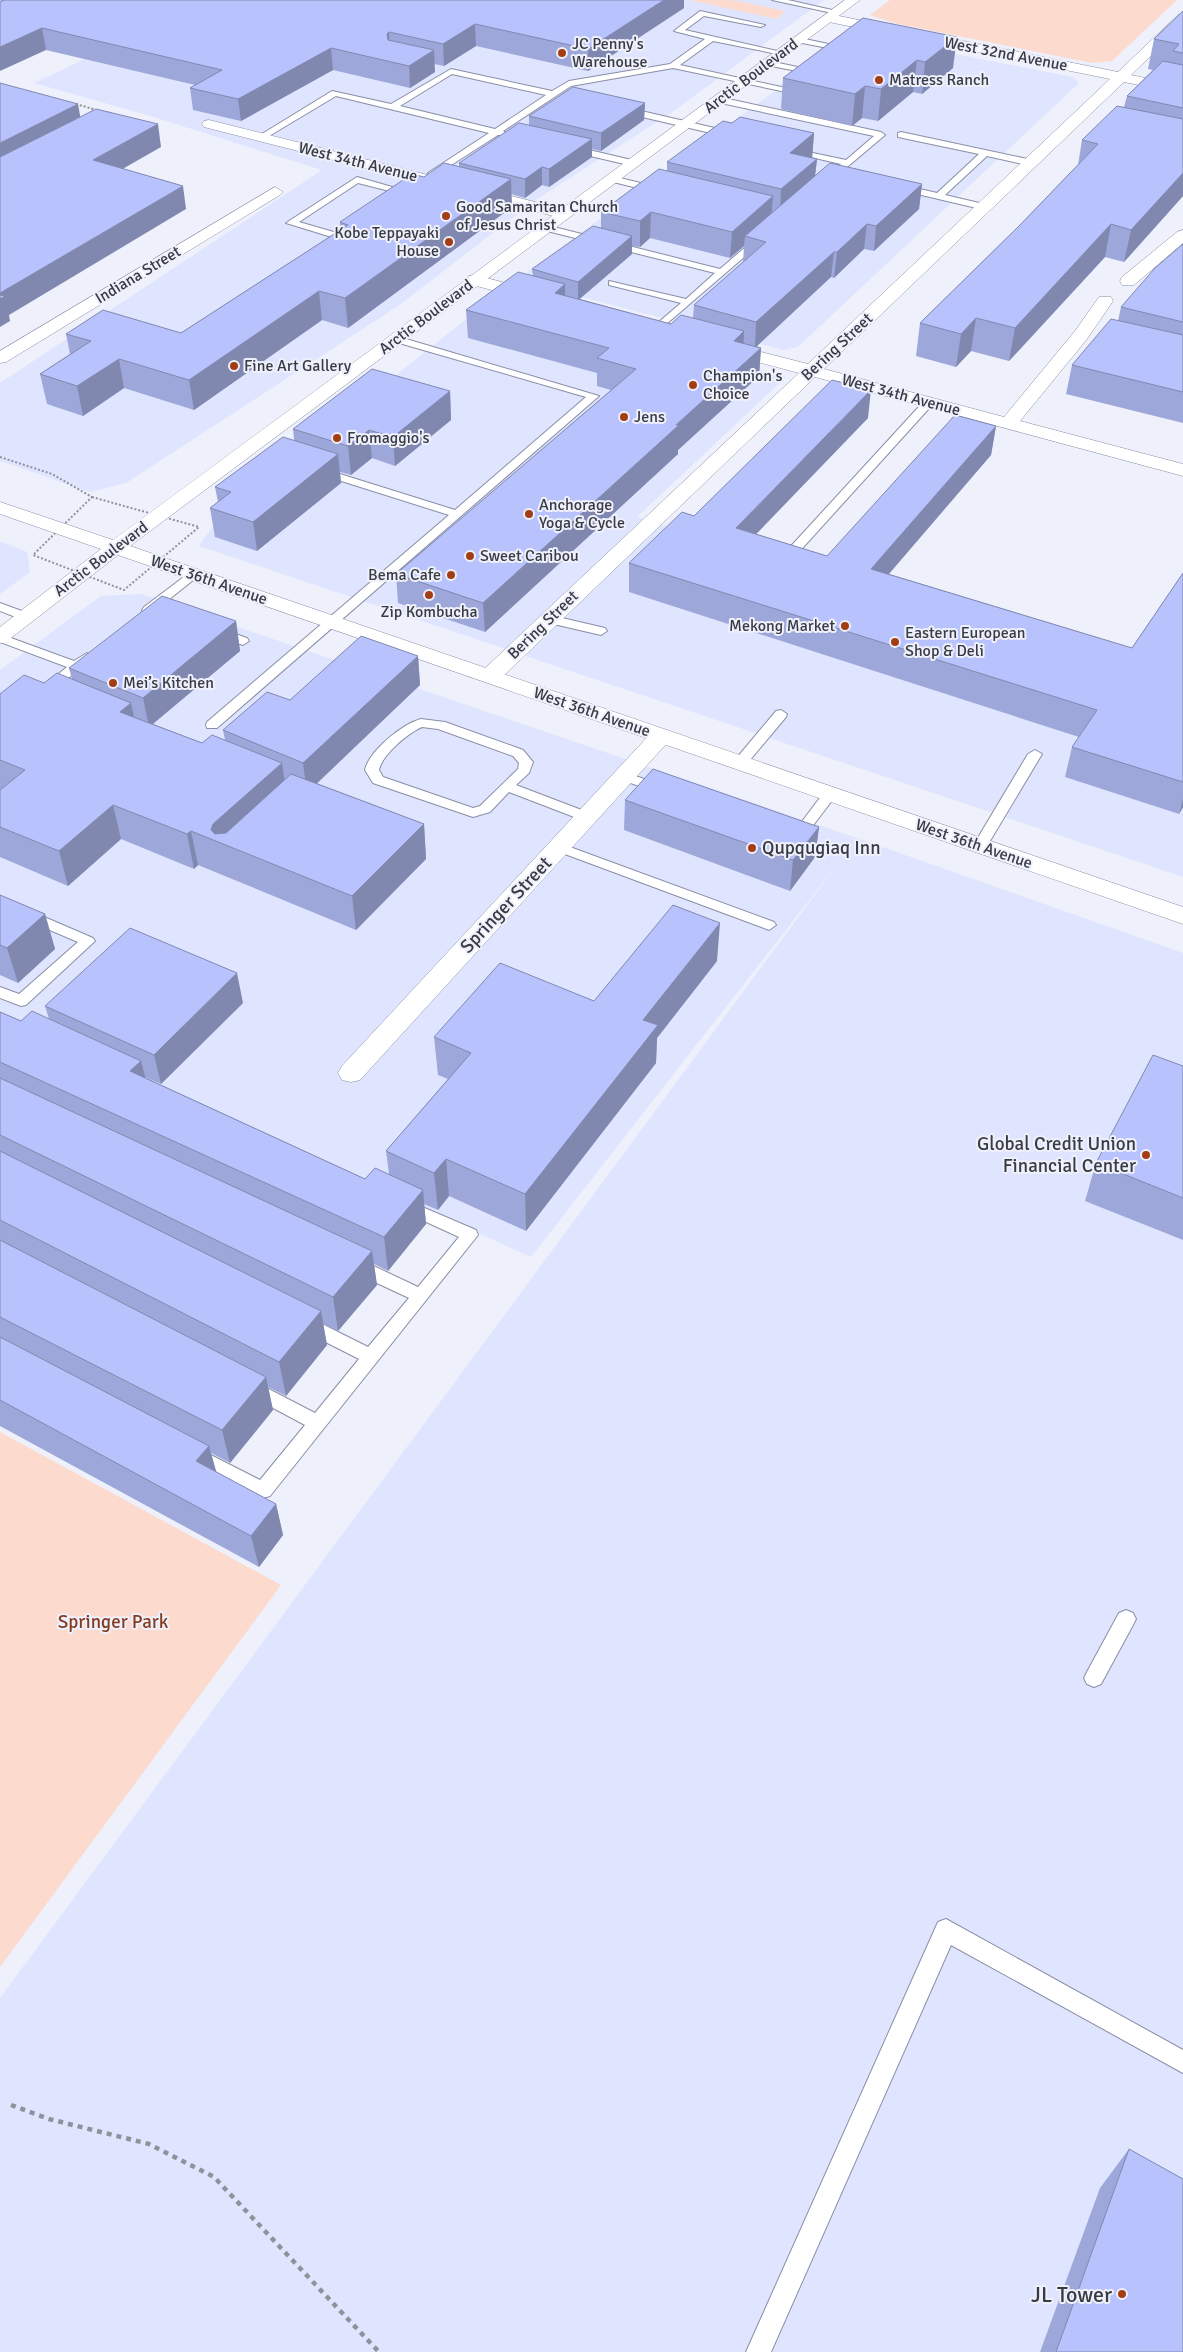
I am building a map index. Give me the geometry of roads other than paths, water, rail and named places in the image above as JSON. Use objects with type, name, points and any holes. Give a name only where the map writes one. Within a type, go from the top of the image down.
[{"type":"street","name":"Arctic Boulevard","points":[[0,637],[249,448],[854,0]]},
{"type":"street","name":"West 32nd Avenue","points":[[833,15],[918,40],[1183,90]]},
{"type":"street","name":"Bering Street","points":[[490,676],[1183,18]]},
{"type":"street","name":"West 34th Avenue","points":[[209,124],[565,214]]},
{"type":"street","name":"Indiana Street","points":[[0,358],[275,192]]},
{"type":"street","points":[[1128,282],[1183,235]]},
{"type":"street","points":[[475,280],[548,300]]},
{"type":"street","points":[[1008,423],[1105,302]]},
{"type":"street","points":[[639,324],[676,334]]},
{"type":"street","points":[[1081,334],[1100,339]]},
{"type":"street","name":"West 34th Avenue","points":[[705,342],[1183,470]]},
{"type":"street","name":"West 36th Avenue","points":[[0,508],[1183,916]]},
{"type":"street","name":"Springer Street","points":[[351,1073],[661,736]]},
{"type":"lane","points":[[776,0],[833,15]]},
{"type":"lane","points":[[761,25],[703,13],[678,31],[712,38],[775,58],[808,71]]},
{"type":"lane","points":[[673,66],[712,38]]},
{"type":"lane","points":[[800,40],[840,46],[830,54]]},
{"type":"lane","points":[[759,109],[815,65]]},
{"type":"lane","points":[[363,219],[338,236],[291,223],[356,180],[400,195],[569,84],[673,66],[743,82],[789,85]]},
{"type":"lane","points":[[441,69],[563,96]]},
{"type":"lane","points":[[392,107],[451,71]]},
{"type":"lane","points":[[261,137],[335,94],[516,136]]},
{"type":"lane","points":[[718,100],[881,135],[819,188]]},
{"type":"lane","points":[[619,109],[738,137]]},
{"type":"lane","points":[[901,135],[1032,163]]},
{"type":"lane","points":[[564,147],[633,163]]},
{"type":"lane","points":[[784,148],[848,163]]},
{"type":"lane","points":[[939,196],[986,153]]},
{"type":"lane","points":[[612,179],[671,193]]},
{"type":"lane","points":[[893,185],[986,207]]},
{"type":"lane","points":[[546,228],[722,272]]},
{"type":"lane","points":[[657,329],[768,233]]},
{"type":"lane","points":[[612,283],[688,302]]},
{"type":"lane","points":[[212,725],[594,396],[396,339]]},
{"type":"lane","points":[[784,560],[929,402]]},
{"type":"lane","points":[[249,448],[266,454]]},
{"type":"lane","points":[[312,468],[457,514]]},
{"type":"lane","points":[[136,619],[193,574]]},
{"type":"lane","points":[[0,607],[26,617]]},
{"type":"lane","points":[[150,608],[169,614]]},
{"type":"lane","points":[[549,619],[601,631]]},
{"type":"lane","points":[[206,627],[243,640]]},
{"type":"lane","points":[[0,637],[76,666]]},
{"type":"lane","points":[[63,699],[45,692],[98,649]]},
{"type":"lane","points":[[740,763],[781,714]]},
{"type":"lane","points":[[421,723],[440,725],[518,753],[526,762],[524,770],[507,786],[485,809],[473,813],[378,780],[372,770],[374,760],[409,728],[421,723]]},
{"type":"lane","points":[[980,846],[1035,754]]},
{"type":"lane","points":[[624,776],[678,795]]},
{"type":"lane","points":[[507,786],[587,817]]},
{"type":"lane","points":[[779,830],[797,837],[830,794]]},
{"type":"lane","points":[[559,847],[769,926]]},
{"type":"lane","points":[[0,903],[88,941],[21,1001],[0,992]]},
{"type":"lane","points":[[184,1449],[262,1490],[470,1236],[389,1198]]},
{"type":"lane","points":[[340,1258],[421,1296]]},
{"type":"lane","points":[[292,1317],[371,1357]]},
{"type":"lane","points":[[238,1381],[318,1423]]},
{"type":"lane","points":[[1094,1678],[1126,1619]]},
{"type":"lane","points":[[758,2352],[946,1930],[1183,2062]]},
{"type":"place","name":"JC Penny's Warehouse","points":[[562,53]]},
{"type":"place","name":"Matress Ranch","points":[[879,80]]},
{"type":"place","name":"Good Samaritan Church of Jesus Christ","points":[[446,216]]},
{"type":"place","name":"Kobe Teppayaki House","points":[[449,242]]},
{"type":"place","name":"Fine Art Gallery","points":[[234,366]]},
{"type":"place","name":"Champion's Choice","points":[[693,385]]},
{"type":"place","name":"Jens","points":[[624,417]]},
{"type":"place","name":"Fromaggio's","points":[[337,438]]},
{"type":"place","name":"Anchorage Yoga & Cycle","points":[[529,514]]},
{"type":"place","name":"Sweet Caribou","points":[[470,556]]},
{"type":"place","name":"Bema Cafe","points":[[451,575]]},
{"type":"place","name":"Zip Kombucha","points":[[429,595]]},
{"type":"place","name":"Mekong Market","points":[[845,626]]},
{"type":"place","name":"Eastern European Shop & Deli","points":[[895,642]]},
{"type":"place","name":"Mei’s Kitchen","points":[[113,683]]},
{"type":"place","name":"Qupqugiaq Inn","points":[[752,848]]},
{"type":"place","name":"Global Credit Union Financial Center","points":[[1146,1155]]},
{"type":"place","name":"JL Tower","points":[[1122,2294]]},
{"type":"park label","name":"Springer Park","points":[[113,1622]]}]
